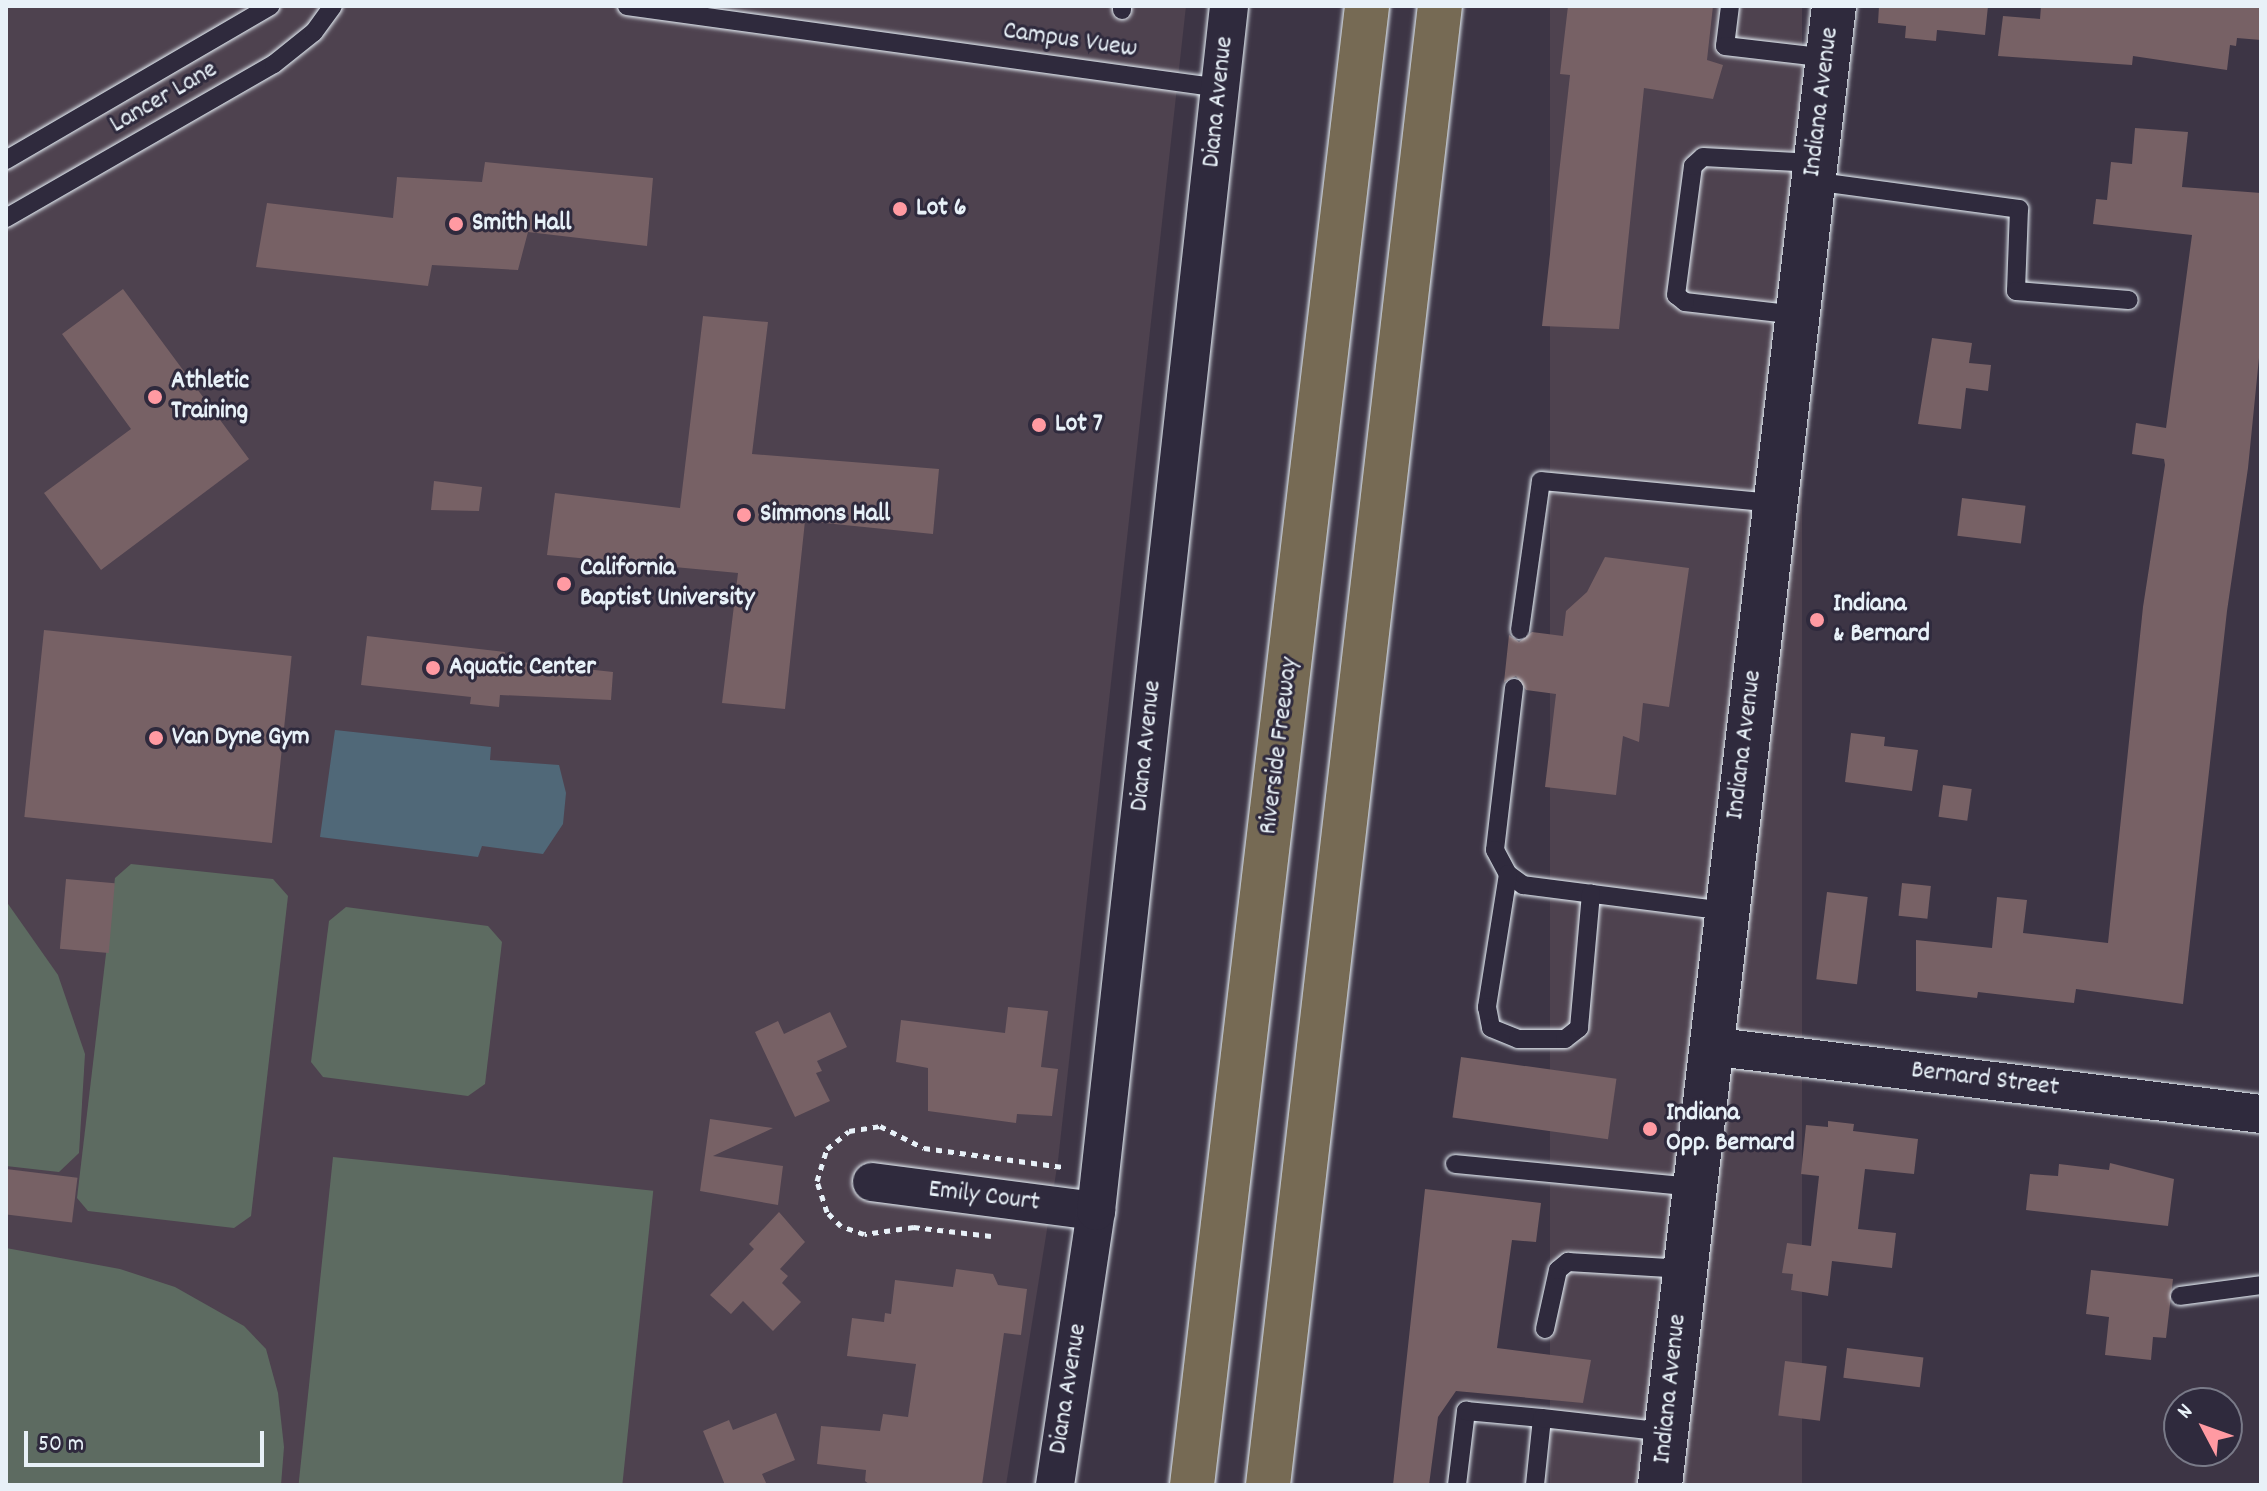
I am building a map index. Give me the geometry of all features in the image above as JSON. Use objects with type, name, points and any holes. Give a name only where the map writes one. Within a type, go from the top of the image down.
[{"type":"highway","name":"Riverside Freeway","points":[[1192,1485],[1367,6]]},
{"type":"highway","points":[[1268,1485],[1440,6]]},
{"type":"street","name":"Diana Avenue","points":[[1055,1485],[1096,1211],[1229,6]]},
{"type":"street","name":"Indiana Avenue","points":[[1660,1485],[1709,1046],[1834,6]]},
{"type":"street","name":"Bernard Street","points":[[1709,1046],[2261,1114]]},
{"type":"street","name":"Emily Court","points":[[872,1182],[1096,1211]]},
{"type":"lane","name":"Lancer Lane","points":[[6,160],[271,6]]},
{"type":"lane","name":"Lancer Lane","points":[[6,218],[274,64],[314,32],[333,6]]},
{"type":"lane","name":"Campus Vuew","points":[[627,6],[1220,88]]},
{"type":"lane","points":[[1730,6],[1725,46],[1828,58]]},
{"type":"lane","points":[[1797,315],[1685,302],[1676,295],[1693,166],[1703,157],[1814,172],[2019,209],[2016,291],[2129,300]]},
{"type":"lane","points":[[1520,630],[1541,481],[1774,503]]},
{"type":"lane","points":[[1514,688],[1495,850],[1508,874],[1523,885],[1725,911]]},
{"type":"lane","points":[[1508,874],[1487,1007],[1491,1028],[1518,1039],[1565,1039],[1579,1028],[1591,894]]},
{"type":"lane","points":[[1455,1164],[1694,1187]]},
{"type":"lane","points":[[1545,1329],[1558,1270],[1568,1262],[1685,1269]]},
{"type":"lane","points":[[2180,1296],[2261,1285]]},
{"type":"lane","points":[[1457,1485],[1466,1411],[1666,1432]]},
{"type":"lane","points":[[1535,1485],[1542,1418]]},
{"type":"shaded area","name":"California Baptist University","points":[[6,6],[1186,6],[1058,1161],[1006,1485],[6,1485]]},
{"type":"shaded area","points":[[1550,6],[1802,6],[1802,1485],[1550,1485]]},
{"type":"green space","points":[[131,864],[273,879],[288,896],[251,1216],[234,1228],[88,1211],[77,1198],[115,878]]},
{"type":"green space","points":[[6,901],[58,975],[85,1054],[79,1153],[59,1172],[6,1166]]},
{"type":"green space","points":[[346,907],[488,926],[502,942],[485,1084],[468,1096],[323,1077],[311,1062],[329,921]]},
{"type":"green space","points":[[333,1157],[653,1191],[622,1485],[299,1485]]},
{"type":"green space","points":[[6,1248],[120,1269],[175,1287],[244,1326],[266,1349],[278,1393],[284,1447],[281,1485],[6,1485]]},
{"type":"water","points":[[335,730],[491,747],[490,760],[559,765],[566,793],[563,824],[543,854],[482,846],[478,857],[320,837]]},
{"type":"building","points":[[1568,6],[1713,6],[1707,60],[1723,65],[1713,99],[1644,88],[1619,329],[1542,326],[1570,75],[1560,74]]},
{"type":"building","points":[[1879,6],[1988,6],[1985,35],[1937,30],[1936,41],[1905,38],[1906,26],[1878,23]]},
{"type":"building","points":[[2041,6],[2261,6],[2261,40],[2237,38],[2236,46],[2230,45],[2227,70],[2133,56],[2132,65],[1998,56],[2003,16],[2040,19]]},
{"type":"building","points":[[2135,128],[2188,132],[2182,187],[2261,193],[2261,338],[2183,1004],[2076,989],[2074,1003],[1978,992],[1977,998],[1916,991],[1916,940],[1992,948],[1997,897],[2027,900],[2023,933],[2108,943],[2143,607],[2165,465],[2164,459],[2132,454],[2136,423],[2166,428],[2192,235],[2093,224],[2096,199],[2107,200],[2111,162],[2132,164]]},
{"type":"building","name":"Smith Hall","points":[[485,162],[653,178],[647,246],[528,232],[518,270],[432,265],[428,286],[256,267],[267,203],[393,218],[397,177],[482,182]]},
{"type":"building","name":"Athletic Training","points":[[123,289],[249,459],[101,570],[44,493],[131,429],[62,334]]},
{"type":"building","name":"Simmons Hall","points":[[703,316],[768,322],[752,454],[939,469],[933,534],[805,521],[785,709],[722,703],[738,573],[547,555],[555,493],[680,508]]},
{"type":"building","points":[[1932,338],[1972,343],[1969,363],[1991,365],[1988,391],[1966,388],[1961,429],[1918,424]]},
{"type":"building","points":[[434,481],[482,487],[479,511],[431,510]]},
{"type":"building","points":[[1962,498],[2026,506],[2021,544],[1957,536]]},
{"type":"building","points":[[1605,557],[1689,568],[1669,707],[1643,703],[1639,742],[1623,736],[1616,795],[1545,787],[1556,694],[1526,690],[1516,676],[1504,682],[1509,635],[1519,642],[1532,632],[1563,636],[1566,611],[1587,592]]},
{"type":"building","name":"Van Dyne Gym","points":[[44,630],[292,656],[272,843],[24,817]]},
{"type":"building","name":"Aquatic Center","points":[[367,636],[505,652],[504,660],[613,672],[611,700],[500,695],[499,707],[470,704],[471,697],[361,685]]},
{"type":"building","points":[[1851,733],[1885,737],[1884,746],[1918,750],[1912,791],[1845,782]]},
{"type":"building","points":[[1943,785],[1972,789],[1967,821],[1939,817]]},
{"type":"building","points":[[66,879],[115,883],[109,953],[60,949]]},
{"type":"building","points":[[1902,883],[1931,886],[1927,919],[1899,916]]},
{"type":"building","points":[[1827,892],[1868,897],[1857,984],[1816,979]]},
{"type":"building","points":[[1008,1007],[1048,1011],[1041,1067],[1058,1069],[1052,1116],[1017,1114],[1016,1123],[928,1111],[928,1068],[896,1062],[901,1020],[1005,1033]]},
{"type":"building","points":[[830,1012],[847,1047],[817,1061],[822,1071],[816,1073],[830,1101],[795,1117],[755,1032],[778,1021],[784,1034]]},
{"type":"building","points":[[1461,1057],[1616,1079],[1608,1139],[1453,1117]]},
{"type":"building","points":[[710,1119],[773,1128],[713,1156],[783,1166],[778,1205],[700,1191]]},
{"type":"building","points":[[1828,1121],[1854,1124],[1853,1131],[1918,1139],[1914,1174],[1865,1169],[1858,1229],[1896,1233],[1892,1268],[1832,1261],[1828,1296],[1791,1290],[1793,1274],[1782,1273],[1787,1243],[1811,1246],[1819,1176],[1801,1174],[1806,1125],[1828,1127]]},
{"type":"building","points":[[2110,1163],[2174,1179],[2168,1226],[2026,1210],[2030,1174],[2058,1176],[2059,1164],[2109,1170]]},
{"type":"building","points":[[6,1169],[77,1178],[72,1222],[6,1214]]},
{"type":"building","points":[[1425,1189],[1541,1203],[1536,1242],[1512,1240],[1497,1348],[1591,1360],[1583,1403],[1456,1391],[1438,1417],[1429,1485],[1393,1485]]},
{"type":"building","points":[[779,1212],[805,1242],[780,1269],[788,1276],[782,1283],[801,1302],[773,1331],[743,1301],[731,1314],[710,1295],[754,1249],[749,1244]]},
{"type":"building","points":[[956,1269],[993,1274],[998,1285],[1027,1289],[1021,1335],[1004,1333],[982,1485],[870,1485],[865,1481],[866,1470],[817,1464],[821,1426],[880,1431],[883,1414],[908,1417],[916,1364],[847,1356],[852,1318],[884,1322],[885,1313],[891,1314],[895,1280],[953,1287]]},
{"type":"building","points":[[2091,1270],[2173,1279],[2166,1338],[2153,1337],[2151,1360],[2105,1355],[2109,1317],[2086,1314]]},
{"type":"building","points":[[1847,1348],[1923,1357],[1920,1387],[1843,1378]]},
{"type":"building","points":[[1785,1361],[1827,1366],[1820,1421],[1778,1416]]},
{"type":"building","points":[[776,1413],[795,1460],[762,1474],[767,1485],[725,1485],[703,1431],[729,1420],[733,1430]]},
{"type":"place","name":"Lot 6","points":[[900,209]]},
{"type":"place","name":"Smith Hall","points":[[456,224]]},
{"type":"place","name":"Athletic Training","points":[[155,397]]},
{"type":"place","name":"Lot 7","points":[[1039,425]]},
{"type":"place","name":"Simmons Hall","points":[[744,515]]},
{"type":"place","name":"California Baptist University","points":[[564,584]]},
{"type":"place","name":"Indiana & Bernard","points":[[1817,620]]},
{"type":"place","name":"Aquatic Center","points":[[433,668]]},
{"type":"place","name":"Van Dyne Gym","points":[[156,738]]},
{"type":"place","name":"Indiana Opp. Bernard","points":[[1650,1129]]}]
